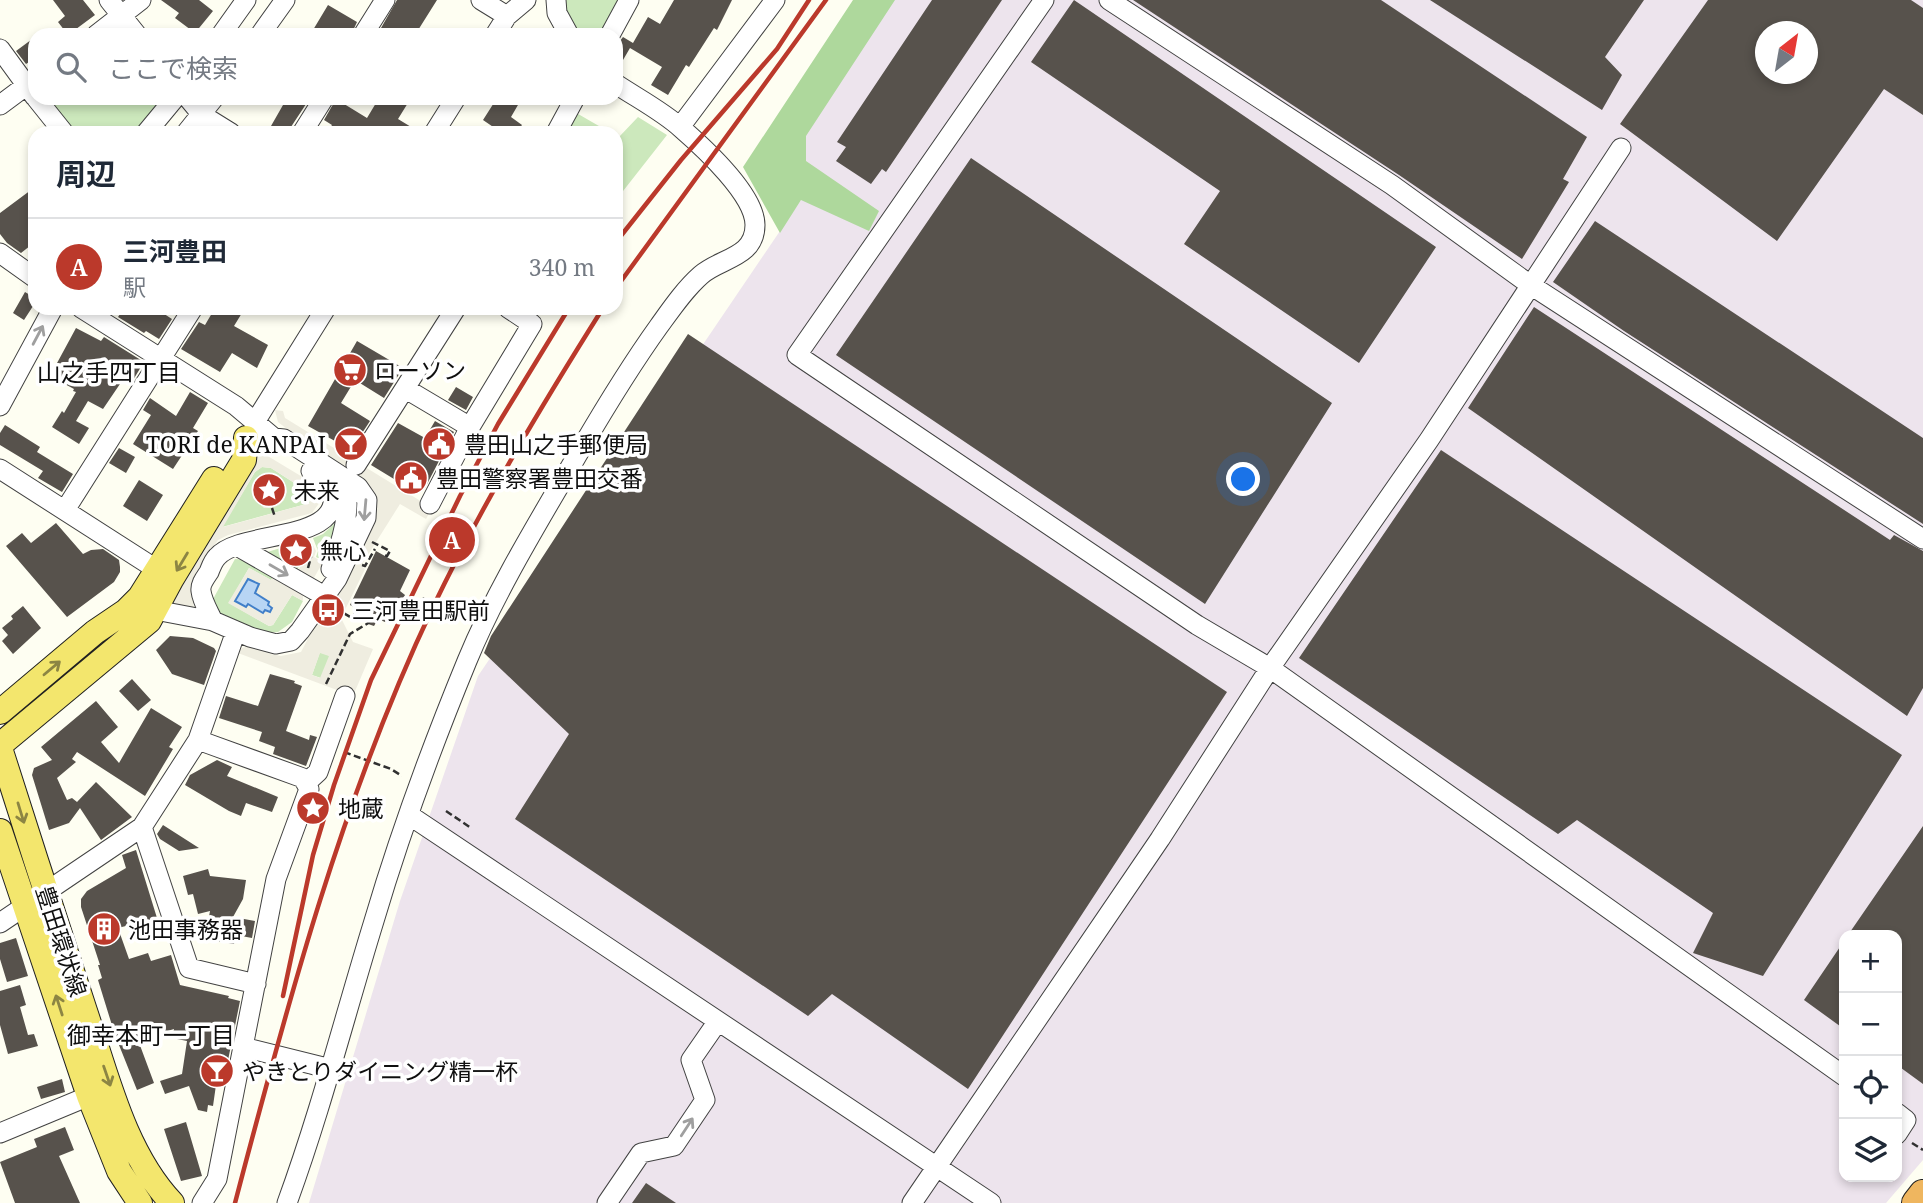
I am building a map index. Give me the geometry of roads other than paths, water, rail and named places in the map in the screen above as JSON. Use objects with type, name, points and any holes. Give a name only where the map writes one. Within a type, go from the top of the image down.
[{"type":"highway","points":[[1916,1203],[1923,1194]]},
{"type":"main road","points":[[0,712],[140,597],[232,449],[251,430]]},
{"type":"main road","points":[[0,746],[149,621],[244,460],[251,430]]},
{"type":"main road","name":"豊田環状線","points":[[0,746],[36,900],[89,1096],[119,1171],[140,1203]]},
{"type":"main road","name":"豊田環状線","points":[[0,831],[36,900],[133,1144],[154,1182],[172,1203]]},
{"type":"street","points":[[109,0],[131,28]]},
{"type":"street","points":[[106,28],[141,0]]},
{"type":"street","points":[[226,28],[246,0]]},
{"type":"street","points":[[265,28],[285,0]]},
{"type":"street","points":[[367,28],[385,0]]},
{"type":"street","points":[[481,0],[507,16]]},
{"type":"street","points":[[499,28],[507,16],[526,0]]},
{"type":"street","points":[[556,0],[557,13],[565,28]]},
{"type":"street","points":[[614,28],[629,0]]},
{"type":"street","points":[[680,127],[775,0]]},
{"type":"street","points":[[1044,0],[797,355],[1197,625],[1270,668],[1839,1072]]},
{"type":"street","points":[[1109,0],[1392,185],[1530,284],[1923,539]]},
{"type":"street","points":[[0,49],[28,84]]},
{"type":"street","points":[[287,1203],[331,1069],[374,918],[409,815],[467,660],[483,626],[581,449],[634,360],[678,300],[702,274],[746,250],[754,236],[754,213],[749,200],[727,174],[680,127],[623,89]]},
{"type":"street","points":[[0,105],[28,92]]},
{"type":"street","points":[[44,105],[59,126]]},
{"type":"street","points":[[152,126],[169,105]]},
{"type":"street","points":[[194,105],[202,115],[220,126]]},
{"type":"street","points":[[192,126],[209,105]]},
{"type":"street","points":[[306,126],[320,105]]},
{"type":"street","points":[[438,126],[452,105]]},
{"type":"street","points":[[560,126],[571,105]]},
{"type":"street","points":[[912,1203],[1160,839],[1270,668],[1429,440],[1621,148]]},
{"type":"street","points":[[0,253],[28,273]]},
{"type":"street","points":[[0,406],[49,315]]},
{"type":"street","points":[[92,315],[236,406],[251,430],[284,439],[363,492],[367,500],[368,509],[337,579],[290,641],[276,644],[214,621],[155,610]]},
{"type":"street","points":[[65,510],[189,315]]},
{"type":"street","points":[[251,430],[322,315]]},
{"type":"street","points":[[356,465],[452,315]]},
{"type":"street","points":[[430,504],[470,427],[532,324],[518,315]]},
{"type":"street","points":[[406,388],[470,427]]},
{"type":"street","points":[[214,621],[201,595],[201,587],[217,556],[237,546],[317,524],[327,515],[333,504],[331,485],[275,448],[274,438]]},
{"type":"street","points":[[0,470],[156,569]]},
{"type":"street","points":[[311,614],[343,532],[347,493],[338,475]]},
{"type":"street","points":[[237,546],[321,594]]},
{"type":"street","points":[[0,923],[142,827],[198,740],[236,631]]},
{"type":"street","points":[[306,783],[318,772],[345,696]]},
{"type":"street","points":[[198,740],[303,778],[309,789],[276,879],[217,1179],[202,1203]]},
{"type":"street","points":[[409,815],[992,1203]]},
{"type":"street","points":[[142,827],[189,968],[256,984]]},
{"type":"street","points":[[607,1203],[641,1153],[674,1146],[705,1100],[691,1060],[718,1021]]},
{"type":"street","points":[[243,1047],[331,1069]]},
{"type":"street","points":[[0,1133],[89,1096]]},
{"type":"water","points":[[248,579],[259,584],[255,593],[269,602],[268,605],[272,608],[270,612],[265,610],[263,613],[248,604],[246,607],[235,601]]},
{"type":"railway","points":[[623,233],[681,160],[777,49],[809,0]]},
{"type":"railway","points":[[623,278],[826,0]]},
{"type":"railway","points":[[283,996],[313,855],[371,680],[498,424],[565,315]]},
{"type":"railway","points":[[235,1203],[320,900],[372,751],[401,679],[452,568],[493,492],[599,315]]},
{"type":"place","name":"ローソン","points":[[350,370]]},
{"type":"place","name":"TORI de KANPAI","points":[[351,444]]},
{"type":"place","name":"豊田山之手郵便局","points":[[439,444]]},
{"type":"place","name":"豊田警察署豊田交番","points":[[411,478]]},
{"type":"place","name":"未来","points":[[269,490]]},
{"type":"place","name":"三河豊田","points":[[452,540]]},
{"type":"place","name":"無心","points":[[296,550]]},
{"type":"place","name":"三河豊田駅前","points":[[328,610]]},
{"type":"place","name":"地蔵","points":[[313,808]]},
{"type":"place","name":"池田事務器","points":[[104,929]]},
{"type":"place","name":"やきとりダイニング精一杯","points":[[217,1071]]},
{"type":"district","name":"山之手四丁目","points":[[109,371]]},
{"type":"district","name":"御幸本町一丁目","points":[[151,1034]]}]
